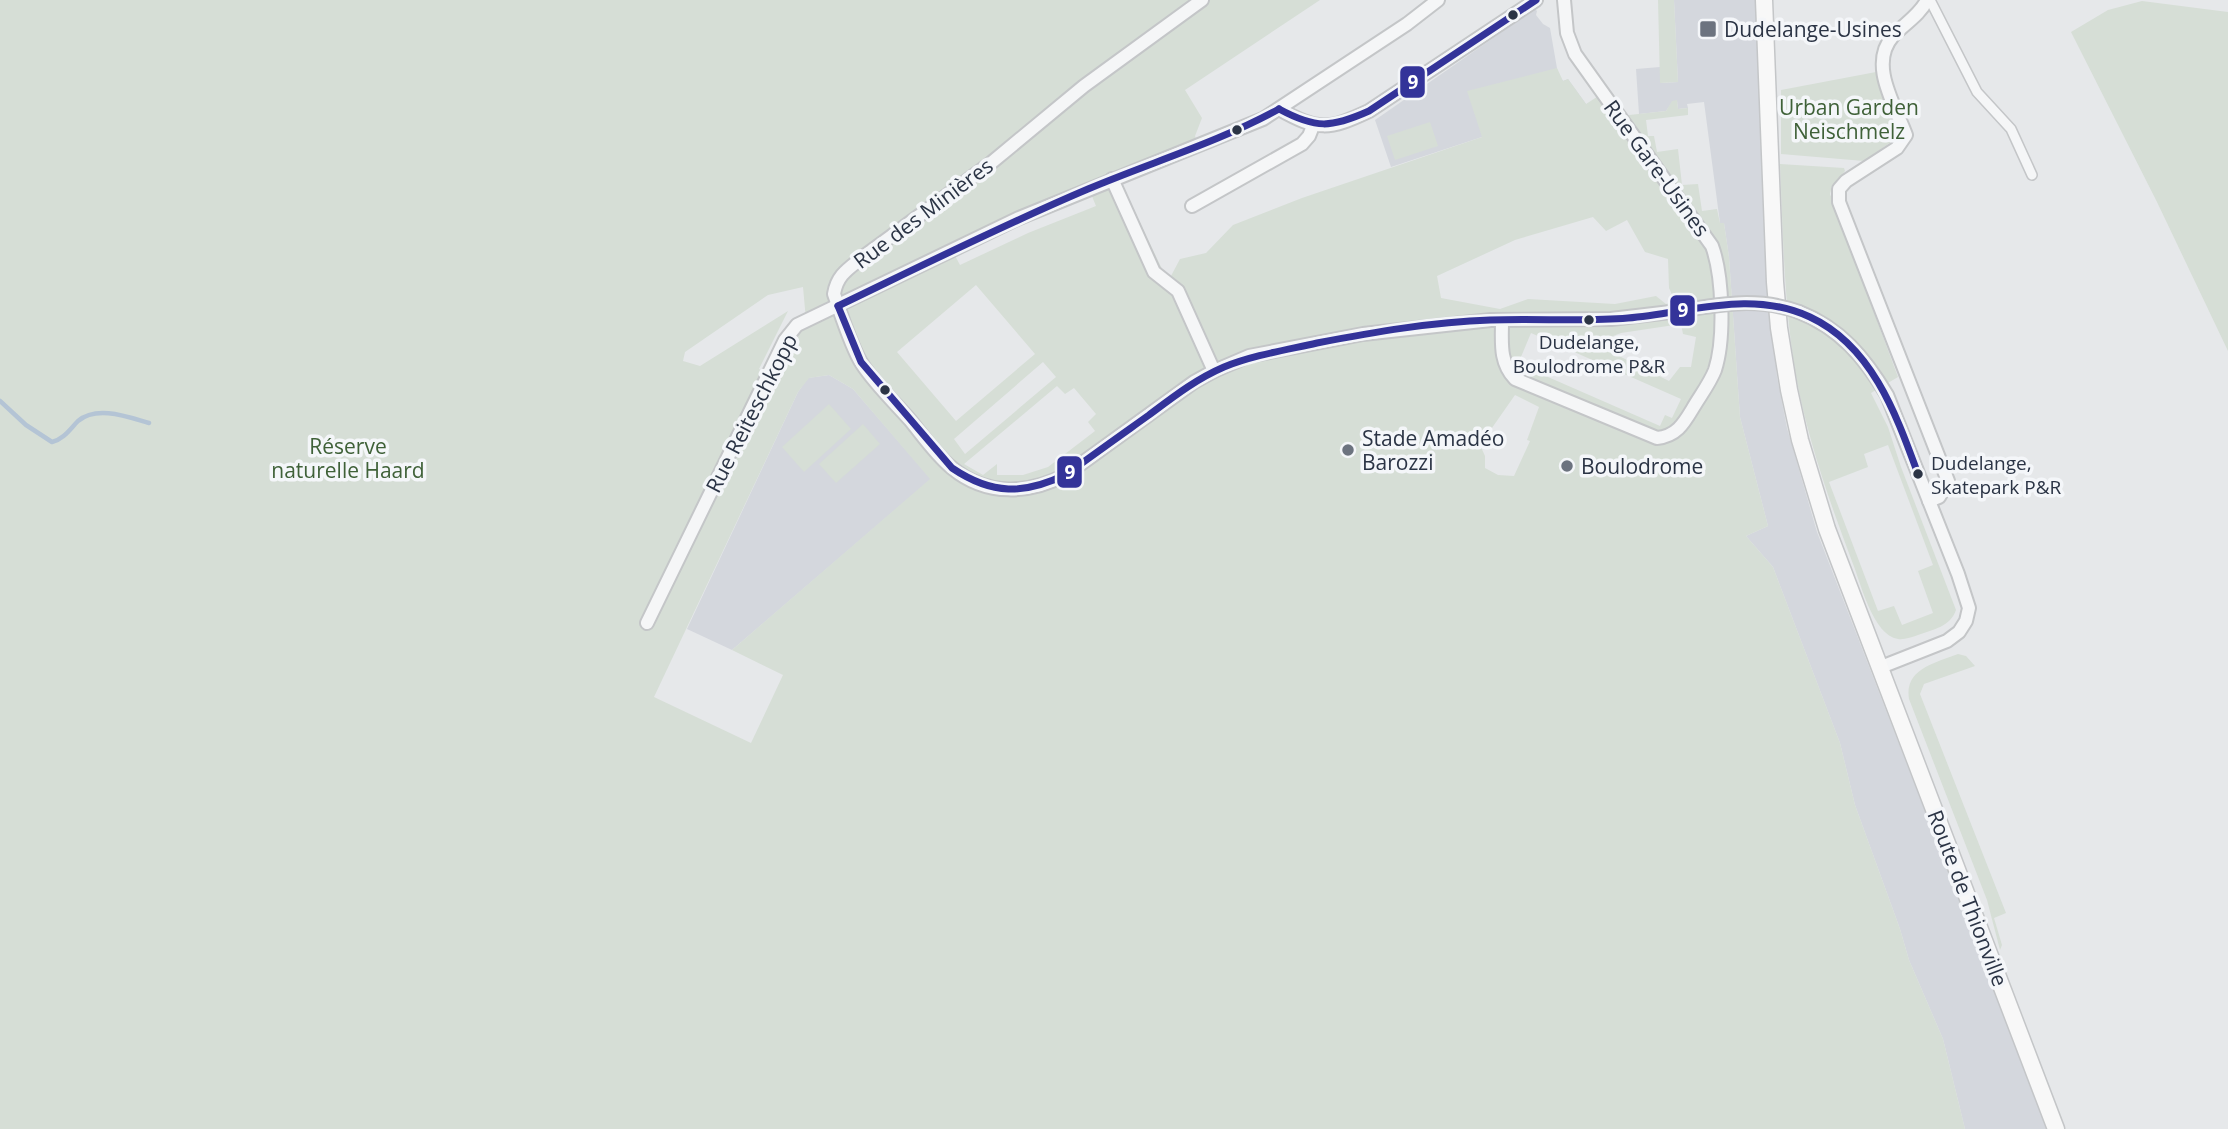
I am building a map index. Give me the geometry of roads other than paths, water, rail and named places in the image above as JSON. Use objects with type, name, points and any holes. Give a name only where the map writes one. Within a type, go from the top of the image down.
[{"type":"main road","name":"Route de Thionville","points":[[1764,0],[1775,282],[1788,390],[1819,505],[2056,1129]]},
{"type":"street","name":"Rue des Minières","points":[[1202,0],[1084,86],[991,163],[844,273],[836,282],[834,294],[838,306],[1019,218],[1248,127],[1407,24],[1438,0]]},
{"type":"street","points":[[1279,109],[1312,126],[1333,125],[1369,111],[1536,0]]},
{"type":"street","name":"Rue Gare-Usines","points":[[1502,321],[1503,360],[1514,379],[1657,438],[1666,437],[1681,426],[1714,373],[1718,357],[1720,293],[1718,262],[1713,246],[1575,54],[1567,33],[1564,0]]},
{"type":"street","points":[[1929,500],[1939,497],[1948,481],[1839,202],[1839,189],[1846,181],[1897,148],[1906,135],[1882,73],[1882,60],[1892,37],[1922,10],[1929,0],[1978,92],[2011,129],[2032,175]]},
{"type":"street","points":[[1192,205],[1302,144],[1309,136],[1312,126]]},
{"type":"street","points":[[1112,179],[1154,272],[1178,291],[1214,371]]},
{"type":"street","points":[[838,306],[861,362],[952,468],[968,479],[988,487],[1008,490],[1029,489],[1067,474],[1194,382],[1249,356],[1363,334],[1428,326],[1502,321],[1611,319],[1730,302],[1759,302],[1799,312],[1835,331],[1855,349],[1887,396],[1969,608],[1966,621],[1959,632],[1947,640],[1881,667]]},
{"type":"street","name":"Rue Reiteschkopp","points":[[647,622],[785,340],[797,325],[838,306]]},
{"type":"waterway","points":[[0,401],[26,425],[52,442],[63,436],[78,421],[94,414],[113,414],[149,423]]},
{"type":"place","name":"Dudelange-Usines","points":[[1708,29]]},
{"type":"place","name":"Dudelange, Boulodrome P&R","points":[[1589,320]]},
{"type":"place","name":"Stade Amadéo Barozzi","points":[[1348,450]]},
{"type":"place","name":"Boulodrome","points":[[1567,466]]},
{"type":"place","name":"Dudelange, Skatepark P&R","points":[[1918,474]]},
{"type":"park label","name":"Urban Garden Neischmelz","points":[[1849,119]]},
{"type":"park label","name":"Réserve naturelle Haard","points":[[348,458]]}]
